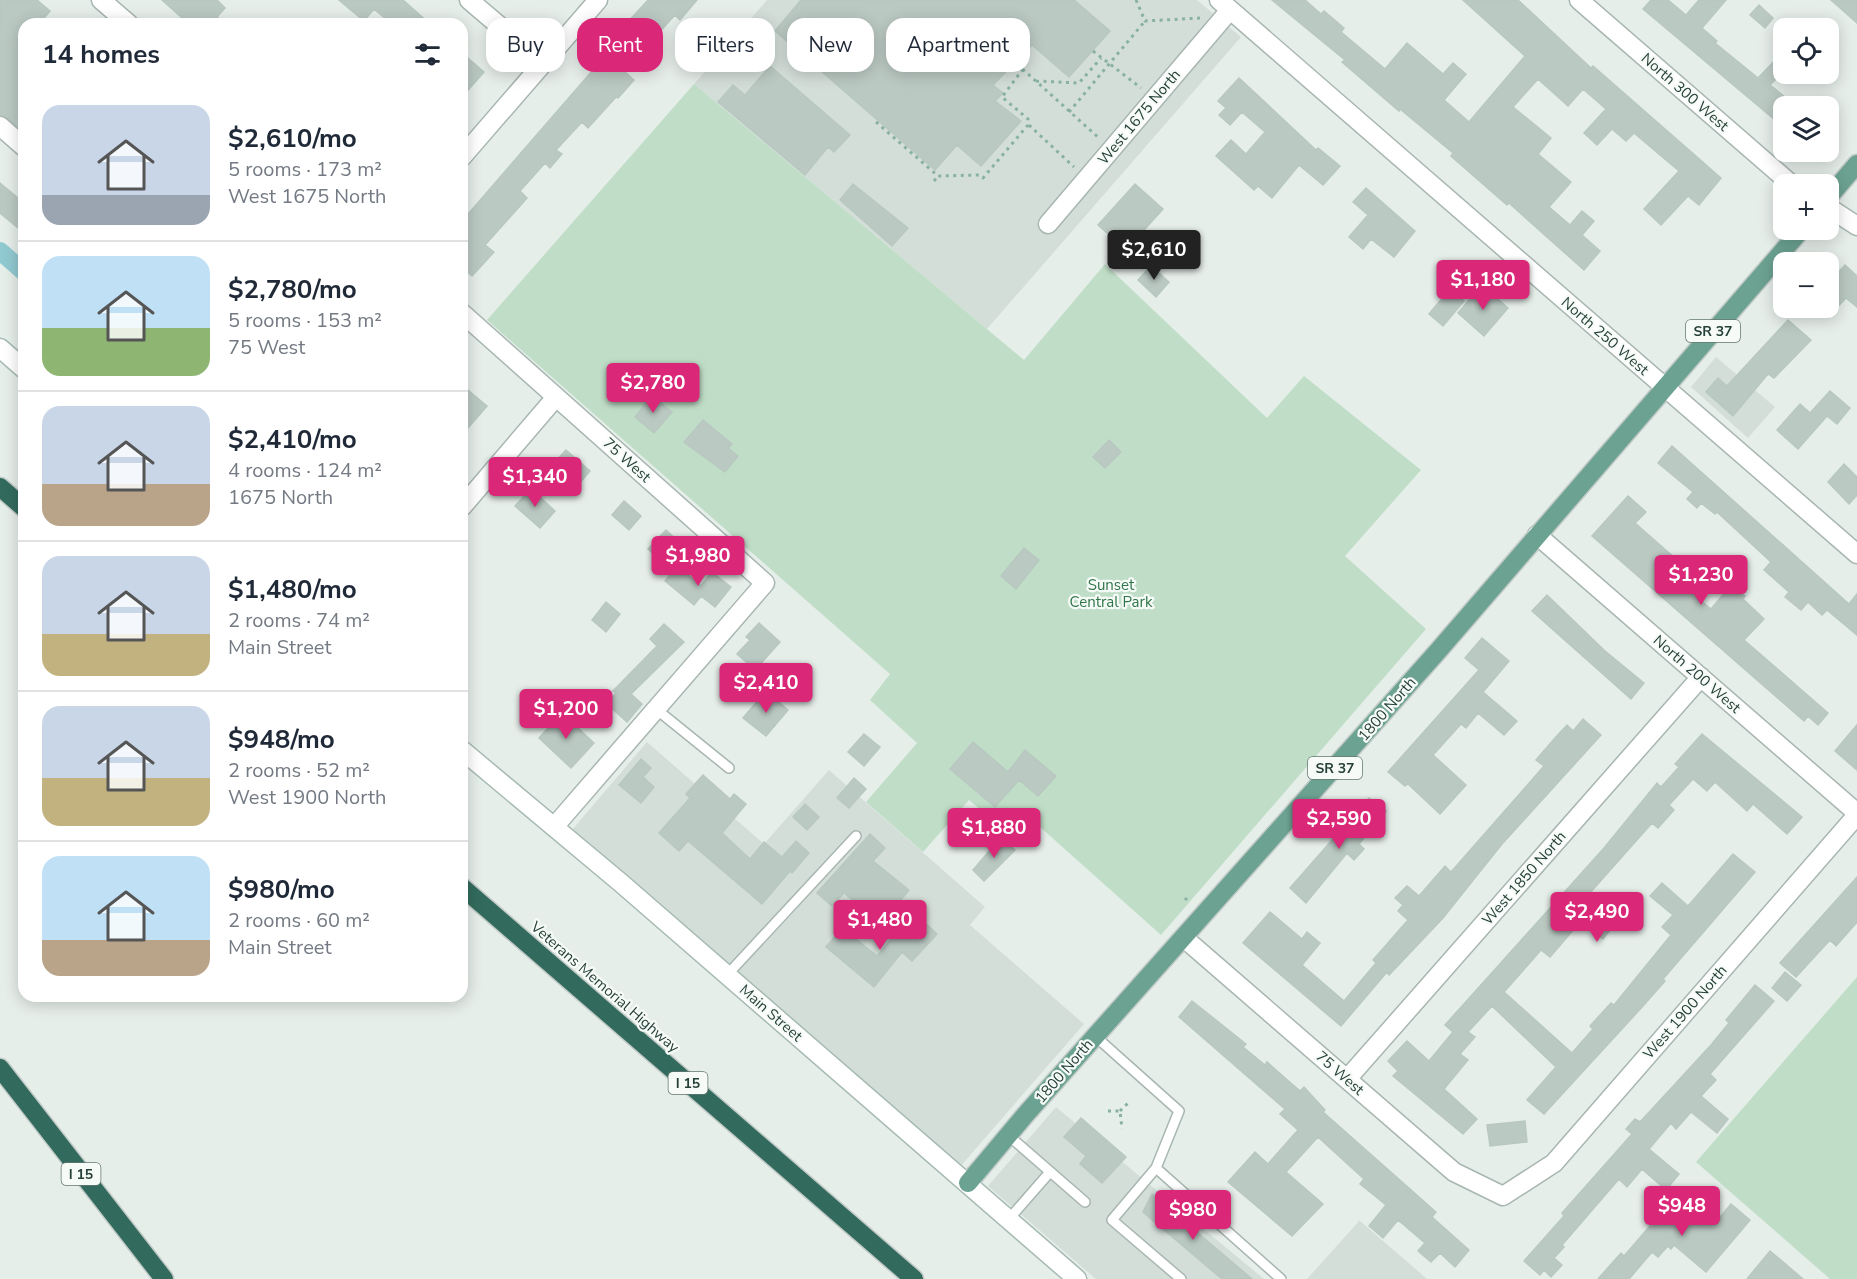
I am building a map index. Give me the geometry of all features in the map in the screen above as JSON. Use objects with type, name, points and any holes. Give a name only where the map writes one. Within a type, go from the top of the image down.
[{"type":"highway","points":[[0,487],[18,503]]},
{"type":"highway","name":"Veterans Memorial Highway","points":[[468,892],[914,1279]]},
{"type":"highway","name":"I 15","points":[[0,1068],[164,1279]]},
{"type":"main road","points":[[1839,186],[1856,168]]},
{"type":"main road","name":"1800 North","points":[[968,1183],[1537,535],[1792,240]]},
{"type":"street","points":[[102,0],[122,18]]},
{"type":"street","points":[[469,0],[490,18]]},
{"type":"street","points":[[565,38],[598,0]]},
{"type":"street","name":"North 300 West","points":[[1579,0],[1779,174]]},
{"type":"street","name":"West 1675 North","points":[[1048,224],[1224,5]]},
{"type":"street","name":"North 250 West","points":[[1224,5],[1857,554]]},
{"type":"street","points":[[468,150],[535,72]]},
{"type":"street","points":[[0,126],[18,142]]},
{"type":"street","points":[[1839,214],[1857,226]]},
{"type":"street","name":"75 West","points":[[468,318],[765,583],[656,709]]},
{"type":"street","points":[[0,348],[18,364]]},
{"type":"street","points":[[468,500],[556,397]]},
{"type":"street","name":"North 200 West","points":[[1537,535],[1857,814]]},
{"type":"street","name":"West 1850 North","points":[[1347,1079],[1701,677]]},
{"type":"street","points":[[554,827],[656,709]]},
{"type":"street","name":"Main Street","points":[[468,755],[727,975],[1077,1279]]},
{"type":"street","name":"West 1900 North","points":[[1503,1196],[1554,1163],[1857,814]]},
{"type":"street","name":"75 West","points":[[1184,938],[1454,1172],[1503,1196]]},
{"type":"lane","points":[[656,709],[729,768]]},
{"type":"lane","points":[[727,975],[856,836]]},
{"type":"lane","points":[[1095,1036],[1179,1111],[1156,1168],[1113,1220],[1181,1279]]},
{"type":"lane","points":[[1008,1135],[1085,1202]]},
{"type":"lane","points":[[1156,1168],[1281,1279]]},
{"type":"lane","points":[[1009,1219],[1050,1172]]},
{"type":"path","points":[[1136,0],[1145,21]]},
{"type":"path","points":[[1069,112],[1111,65],[1145,21],[1205,18]]},
{"type":"path","points":[[1093,51],[1145,91]]},
{"type":"path","points":[[1035,81],[1079,83],[1101,58]]},
{"type":"path","points":[[876,122],[938,176],[979,175],[983,178],[1028,125],[1029,119],[1002,98],[1021,72]]},
{"type":"path","points":[[1026,72],[1100,139]]},
{"type":"path","points":[[1028,125],[1076,169]]},
{"type":"path","points":[[934,181],[938,176]]},
{"type":"path","points":[[1108,1111],[1120,1111],[1129,1102]]},
{"type":"path","points":[[1120,1111],[1122,1129]]},
{"type":"shaded area","points":[[767,0],[1197,0],[1241,37],[987,329],[694,84],[704,72],[775,72],[775,18],[751,18]]},
{"type":"shaded area","points":[[1716,357],[1775,407],[1748,438],[1691,387]]},
{"type":"shaded area","points":[[647,742],[764,844],[829,770],[985,907],[970,925],[1084,1024],[959,1168],[572,830]]},
{"type":"shaded area","points":[[1056,1107],[1264,1279],[1096,1279],[988,1186]]},
{"type":"shaded area","points":[[1360,1221],[1427,1279],[1307,1279]]},
{"type":"green space","name":"Sunset Central Park","points":[[694,84],[1024,360],[1105,264],[1267,418],[1304,376],[1421,470],[1345,556],[1426,629],[1161,935],[1021,810],[1002,828],[969,800],[923,852],[866,802],[917,743],[870,700],[890,674],[487,320]]},
{"type":"green space","points":[[1857,977],[1857,1279],[1830,1279],[1696,1162]]},
{"type":"building","points":[[0,0],[37,0],[50,11],[44,18],[18,18],[18,127],[0,115]]},
{"type":"building","points":[[162,0],[217,0],[225,8],[218,18],[182,18]]},
{"type":"building","points":[[339,0],[403,0],[423,18],[385,18],[374,9],[366,18],[360,18]]},
{"type":"building","points":[[648,0],[697,0],[682,18],[675,15],[663,28],[663,18],[632,18]]},
{"type":"building","points":[[801,0],[1074,0],[1110,31],[1069,77],[1032,45],[1030,47],[1030,18],[886,18],[886,72],[1006,72],[993,85],[1003,93],[995,101],[1021,121],[981,166],[957,145],[935,170],[822,72],[874,72],[874,18],[787,18],[787,41],[775,31]]},
{"type":"building","points":[[1272,0],[1305,0],[1321,14],[1324,11],[1344,28],[1341,32],[1385,69],[1407,43],[1443,74],[1453,63],[1466,74],[1444,100],[1469,122],[1525,56],[1463,0],[1518,0],[1591,68],[1593,66],[1721,178],[1699,205],[1688,196],[1661,225],[1644,209],[1679,171],[1634,133],[1626,141],[1612,129],[1597,145],[1584,133],[1606,109],[1583,89],[1568,106],[1538,79],[1513,107],[1551,138],[1538,154],[1571,182],[1549,207],[1570,225],[1582,211],[1594,221],[1582,235],[1600,251],[1584,270],[1509,203],[1507,205],[1451,156],[1453,153],[1400,109],[1399,111],[1342,62],[1345,60]]},
{"type":"building","points":[[1651,0],[1668,0],[1686,15],[1699,0],[1726,0],[1702,28],[1717,41],[1715,43],[1758,78],[1773,62],[1773,82],[1770,85],[1784,96],[1773,96],[1773,118],[1643,9]]},
{"type":"building","points":[[1831,0],[1857,0],[1857,23]]},
{"type":"building","points":[[1759,5],[1773,18],[1765,28],[1750,15]]},
{"type":"building","points":[[468,58],[484,72],[468,90]]},
{"type":"building","points":[[775,70],[850,135],[834,152],[828,147],[805,175],[718,102],[733,85],[745,95],[765,72]]},
{"type":"building","points":[[591,72],[625,72],[634,80],[588,128],[582,122],[556,150],[562,154],[550,168],[545,163],[520,191],[527,198],[485,245],[494,252],[472,276],[468,272],[468,214]]},
{"type":"building","points":[[1239,78],[1316,150],[1318,148],[1340,166],[1323,185],[1299,165],[1272,198],[1258,186],[1254,190],[1216,156],[1231,140],[1246,154],[1265,132],[1242,112],[1230,125],[1219,115],[1226,108],[1218,101]]},
{"type":"building","points":[[0,183],[18,198],[18,228],[0,213]]},
{"type":"building","points":[[853,184],[908,228],[892,246],[840,200]]},
{"type":"building","points":[[1135,184],[1163,209],[1126,250],[1098,225]]},
{"type":"building","points":[[1366,188],[1415,231],[1394,257],[1371,239],[1363,249],[1349,237],[1368,215],[1353,202]]},
{"type":"building","points":[[1845,265],[1857,276],[1857,307],[1846,298],[1839,305],[1839,271]]},
{"type":"building","points":[[1151,266],[1169,282],[1156,297],[1138,280]]},
{"type":"building","points":[[1482,285],[1508,308],[1484,336],[1458,313]]},
{"type":"building","points":[[1450,289],[1464,301],[1443,326],[1429,314]]},
{"type":"building","points":[[1788,320],[1811,340],[1774,378],[1768,374],[1733,416],[1706,392],[1718,378],[1727,386]]},
{"type":"building","points":[[468,390],[487,406],[468,428]]},
{"type":"building","points":[[1830,391],[1850,408],[1837,424],[1827,416],[1798,449],[1777,430],[1800,404],[1810,413]]},
{"type":"building","points":[[652,396],[672,412],[654,433],[635,417]]},
{"type":"building","points":[[703,420],[732,444],[728,448],[738,456],[725,472],[684,442]]},
{"type":"building","points":[[1109,440],[1121,452],[1105,468],[1093,457]]},
{"type":"building","points":[[1672,446],[1849,604],[1857,594],[1857,635],[1827,610],[1822,615],[1808,602],[1801,610],[1785,597],[1789,592],[1764,570],[1771,562],[1717,512],[1715,514],[1701,503],[1697,508],[1687,499],[1693,492],[1658,463]]},
{"type":"building","points":[[566,450],[590,471],[577,486],[553,464]]},
{"type":"building","points":[[1844,464],[1857,477],[1857,495],[1849,504],[1828,482]]},
{"type":"building","points":[[531,489],[555,511],[540,528],[515,506]]},
{"type":"building","points":[[1628,496],[1646,512],[1635,523],[1676,559],[1665,572],[1711,609],[1732,584],[1745,596],[1743,599],[1764,619],[1744,640],[1828,713],[1818,725],[1808,716],[1804,721],[1592,536]]},
{"type":"building","points":[[624,501],[641,516],[629,530],[612,515]]},
{"type":"building","points":[[666,530],[682,545],[664,564],[648,549]]},
{"type":"building","points":[[1024,548],[1039,560],[1016,589],[1001,576]]},
{"type":"building","points":[[677,566],[701,586],[712,572],[731,587],[715,607],[701,596],[694,605],[665,581]]},
{"type":"building","points":[[1547,595],[1605,651],[1644,683],[1631,699],[1532,611]]},
{"type":"building","points":[[606,602],[620,614],[606,632],[592,620]]},
{"type":"building","points":[[759,623],[780,642],[755,670],[737,654],[750,640],[746,637]]},
{"type":"building","points":[[664,624],[684,642],[631,694],[642,704],[627,722],[607,704],[616,693],[613,691],[657,646],[650,639]]},
{"type":"building","points":[[1482,638],[1509,661],[1483,692],[1517,721],[1504,735],[1478,713],[1466,728],[1461,724],[1433,755],[1466,785],[1440,814],[1408,784],[1405,786],[1388,772],[1479,670],[1465,658]]},
{"type":"building","points":[[766,691],[788,710],[766,736],[743,718]]},
{"type":"building","points":[[562,713],[594,743],[571,768],[539,738]]},
{"type":"building","points":[[1583,719],[1601,735],[1502,844],[1443,918],[1389,975],[1387,972],[1341,1026],[1243,943],[1270,912],[1302,939],[1307,932],[1320,943],[1302,965],[1344,1001],[1376,963],[1373,960],[1408,920],[1398,911],[1403,905],[1395,898],[1407,886],[1419,896],[1445,866],[1451,872],[1544,766],[1536,760],[1567,725],[1573,731]]},
{"type":"building","points":[[1857,725],[1857,770],[1835,751]]},
{"type":"building","points":[[864,734],[880,747],[864,766],[848,752]]},
{"type":"building","points":[[1702,734],[1802,817],[1787,834],[1753,804],[1747,811],[1715,782],[1707,791],[1693,779],[1669,805],[1674,810],[1658,828],[1652,823],[1581,903],[1612,928],[1603,939],[1581,921],[1550,957],[1541,950],[1504,992],[1572,1053],[1593,1029],[1590,1026],[1611,1003],[1614,1005],[1671,935],[1662,927],[1673,915],[1650,896],[1662,883],[1688,906],[1733,854],[1755,872],[1663,979],[1665,981],[1544,1114],[1527,1100],[1556,1067],[1492,1006],[1468,1032],[1475,1037],[1460,1054],[1468,1060],[1444,1089],[1477,1119],[1463,1134],[1393,1076],[1398,1071],[1388,1061],[1407,1041],[1429,1061],[1453,1032],[1445,1025],[1604,848],[1657,783],[1661,787],[1679,767],[1675,764]]},
{"type":"building","points":[[973,742],[1008,772],[1025,750],[1056,776],[1038,796],[1019,780],[995,807],[950,769]]},
{"type":"building","points":[[641,759],[651,768],[643,777],[654,787],[641,803],[619,785]]},
{"type":"building","points":[[703,775],[730,799],[734,794],[746,804],[722,833],[750,859],[764,842],[782,857],[796,841],[809,853],[762,904],[688,841],[679,851],[659,833],[690,798],[686,794]]},
{"type":"building","points":[[854,778],[866,789],[849,808],[837,798]]},
{"type":"building","points":[[1369,798],[1386,811],[1359,844],[1364,849],[1354,860],[1347,853],[1306,903],[1290,888]]},
{"type":"building","points":[[805,804],[819,817],[807,830],[793,817]]},
{"type":"building","points":[[870,834],[885,848],[873,861],[909,890],[881,924],[844,893],[832,906],[817,893]]},
{"type":"building","points":[[1001,837],[1015,850],[984,881],[973,870]]},
{"type":"building","points":[[1857,877],[1857,922],[1836,946],[1830,940],[1796,977],[1780,963]]},
{"type":"building","points":[[921,919],[937,934],[912,961],[902,952],[874,987],[826,947],[842,928],[877,956],[897,933],[903,938]]},
{"type":"building","points":[[1785,972],[1801,985],[1787,1001],[1772,988]]},
{"type":"building","points":[[1755,985],[1774,1001],[1710,1074],[1716,1080],[1701,1096],[1728,1119],[1717,1133],[1691,1112],[1676,1129],[1671,1123],[1649,1149],[1679,1174],[1666,1190],[1642,1169],[1627,1187],[1619,1179],[1562,1245],[1564,1247],[1554,1258],[1562,1265],[1551,1277],[1544,1270],[1540,1275],[1524,1261],[1564,1216],[1562,1213],[1632,1134],[1626,1129],[1635,1119],[1640,1122],[1711,1045],[1729,1023],[1726,1020]]},
{"type":"building","points":[[1192,1001],[1246,1044],[1243,1047],[1265,1065],[1267,1062],[1300,1091],[1304,1087],[1325,1110],[1323,1112],[1436,1212],[1432,1217],[1469,1250],[1455,1267],[1440,1253],[1431,1262],[1418,1251],[1425,1243],[1398,1220],[1383,1238],[1369,1226],[1386,1205],[1360,1184],[1364,1179],[1318,1137],[1286,1172],[1323,1204],[1292,1236],[1228,1182],[1255,1152],[1268,1164],[1298,1130],[1280,1114],[1285,1109],[1179,1017]]},
{"type":"building","points":[[1081,1118],[1126,1157],[1102,1183],[1080,1164],[1086,1156],[1064,1137]]},
{"type":"building","points":[[1525,1121],[1527,1142],[1490,1146],[1487,1125]]},
{"type":"building","points":[[1681,1190],[1716,1222],[1731,1204],[1750,1220],[1706,1272],[1674,1245],[1671,1249],[1668,1246],[1658,1257],[1652,1252],[1629,1279],[1598,1279],[1621,1253],[1624,1256]]},
{"type":"building","points":[[1152,1194],[1252,1279],[1222,1279],[1143,1212]]},
{"type":"building","points":[[1770,1251],[1803,1279],[1747,1279]]},
{"type":"waterway","points":[[0,251],[18,267]]}]
